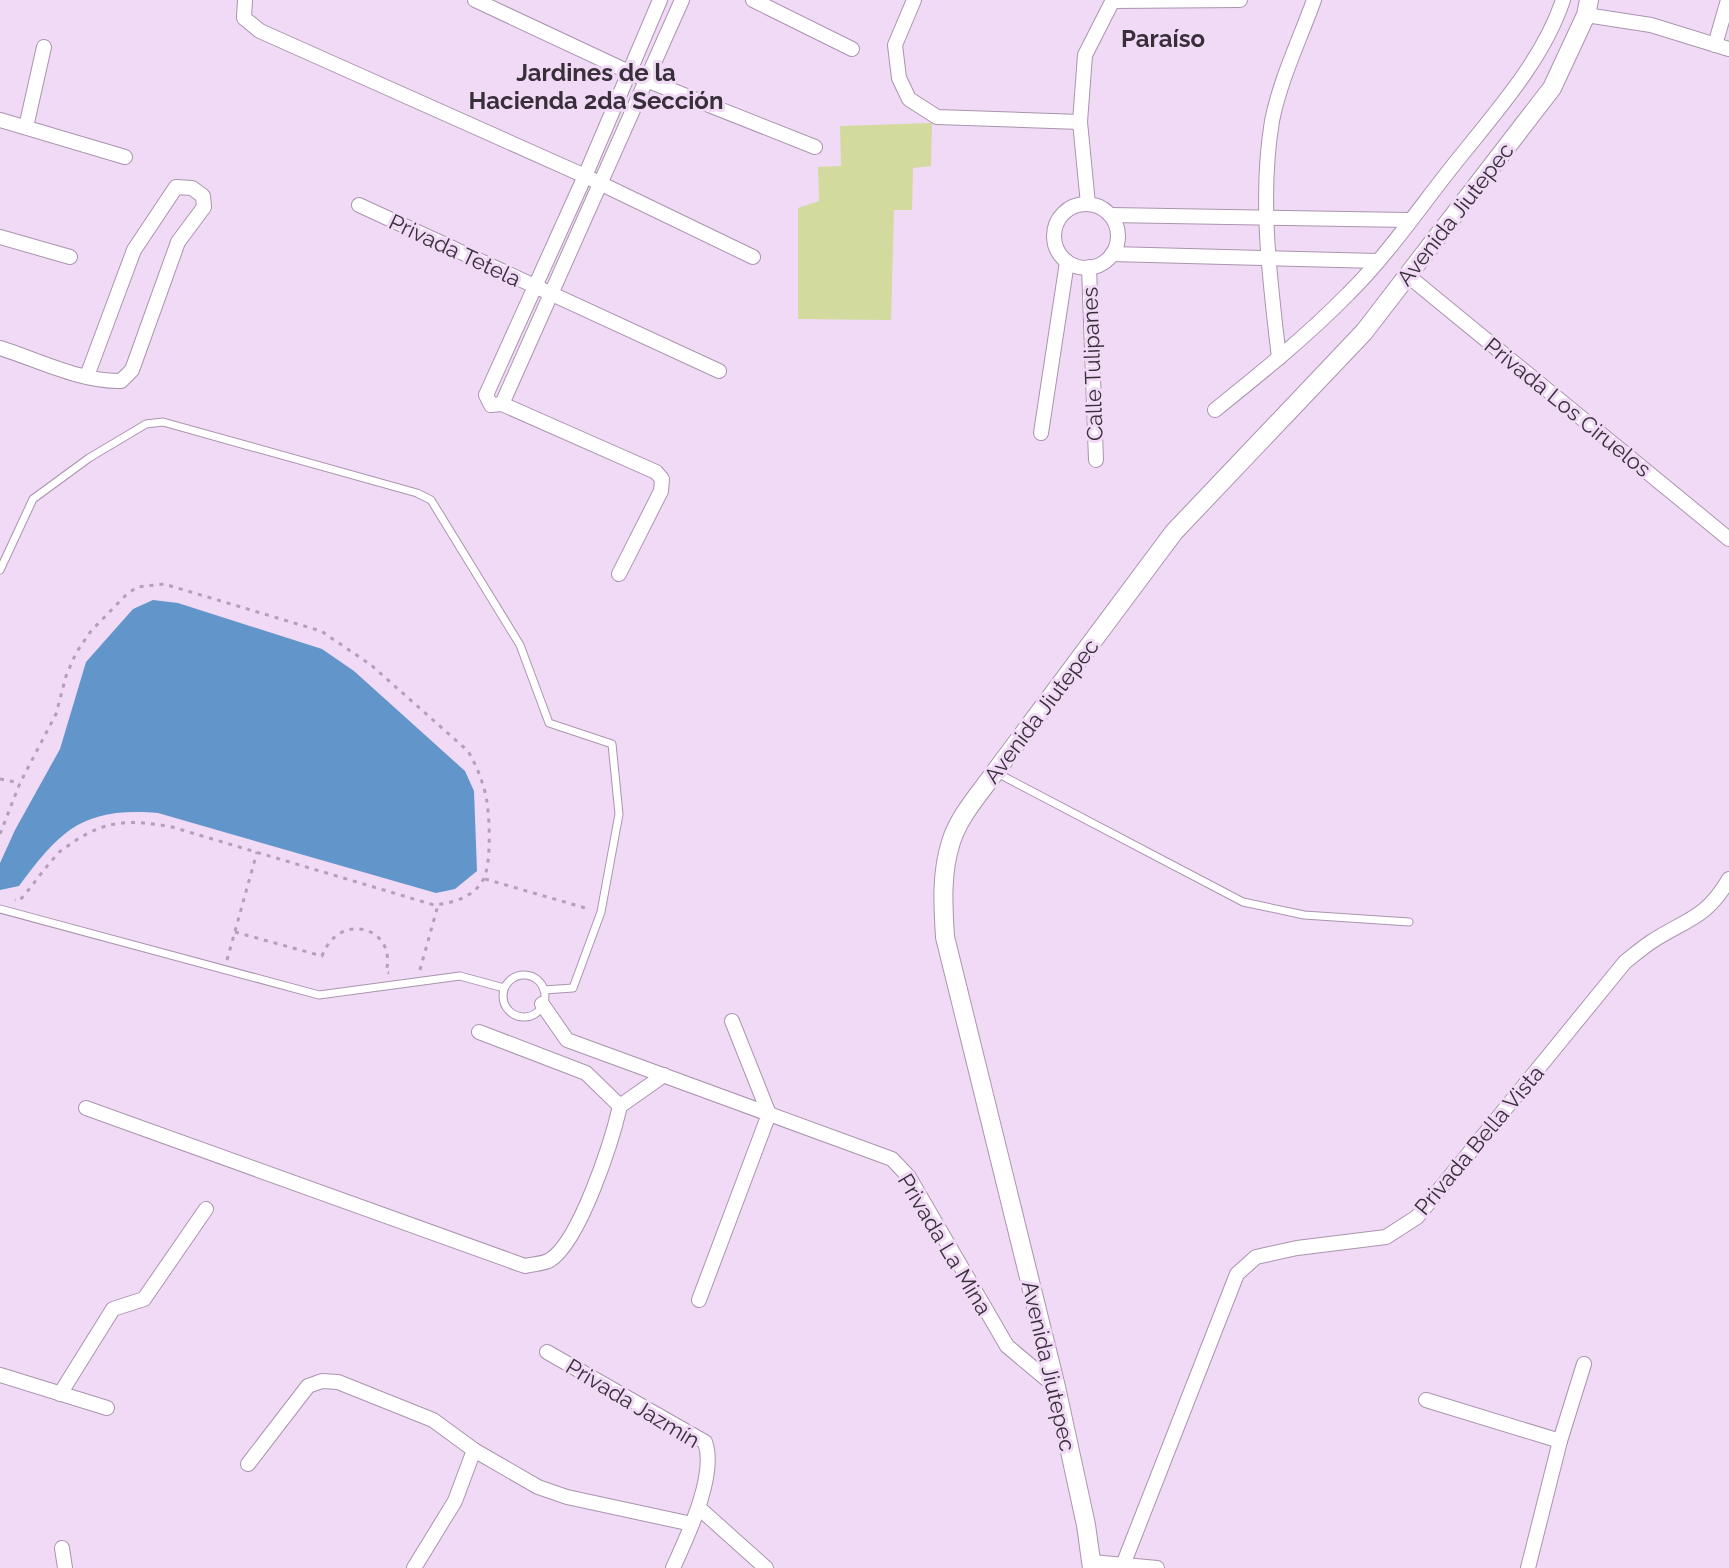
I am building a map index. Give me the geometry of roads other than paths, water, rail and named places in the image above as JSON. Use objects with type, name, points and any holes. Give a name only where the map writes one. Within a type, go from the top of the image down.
[{"type":"main road","name":"Avenida Jiutepec","points":[[1092,1565],[1056,1387],[945,937],[942,893],[951,841],[969,808],[1174,532],[1364,332],[1552,88],[1588,8]]},
{"type":"street","points":[[245,0],[244,18],[260,31],[585,176],[753,257]]},
{"type":"street","points":[[475,0],[646,80],[815,147]]},
{"type":"street","points":[[619,574],[661,491],[662,479],[656,472],[502,404],[491,405],[486,395],[660,0]]},
{"type":"street","points":[[502,404],[682,0]]},
{"type":"street","points":[[753,0],[852,49]]},
{"type":"street","points":[[914,0],[895,45],[899,78],[909,99],[937,117],[1080,122]]},
{"type":"street","points":[[1088,204],[1080,122],[1085,55],[1112,0],[1240,0]]},
{"type":"street","points":[[1279,358],[1266,217],[1272,124],[1276,104],[1314,0]]},
{"type":"street","points":[[1215,410],[1279,358],[1349,293],[1378,261],[1507,99],[1554,27],[1563,0]]},
{"type":"street","points":[[1588,8],[1722,47],[1728,0]]},
{"type":"street","points":[[26,127],[44,47]]},
{"type":"street","points":[[0,120],[125,157]]},
{"type":"street","points":[[0,348],[87,376],[121,381],[132,370],[178,242],[204,207],[203,196],[192,188],[176,187],[134,250],[87,376]]},
{"type":"street","points":[[1088,204],[1096,205],[1110,215],[1115,222],[1118,238],[1106,261],[1089,267],[1067,262],[1058,252],[1054,239],[1056,225],[1063,213],[1074,206],[1088,204]]},
{"type":"street","name":"Privada Tetela","points":[[359,205],[719,371]]},
{"type":"street","points":[[1110,215],[1408,220]]},
{"type":"street","points":[[0,237],[70,257]]},
{"type":"street","points":[[1112,254],[1378,261]]},
{"type":"street","points":[[1041,433],[1067,262]]},
{"type":"street","name":"Calle Tulipanes","points":[[1089,267],[1096,460]]},
{"type":"street","name":"Privada Los Ciruelos","points":[[1407,275],[1729,539]]},
{"type":"street","name":"Privada Bella Vista","points":[[1123,1565],[1237,1274],[1256,1257],[1297,1248],[1386,1237],[1417,1217],[1625,962],[1724,898],[1729,879]]},
{"type":"street","name":"Privada La Mina","points":[[543,997],[567,1040],[892,1159],[909,1177],[1007,1346],[1056,1387]]},
{"type":"street","points":[[699,1300],[769,1114],[732,1021]]},
{"type":"street","points":[[479,1032],[586,1073],[620,1106]]},
{"type":"street","points":[[86,1108],[525,1266],[550,1260],[573,1233],[611,1142],[620,1106],[664,1075]]},
{"type":"street","points":[[60,1394],[113,1309],[144,1299],[206,1209]]},
{"type":"street","name":"Privada Jazmín","points":[[547,1352],[705,1442],[709,1453],[699,1508]]},
{"type":"street","points":[[1528,1568],[1560,1441],[1584,1364]]},
{"type":"street","points":[[0,1375],[107,1408]]},
{"type":"street","points":[[248,1464],[308,1386],[322,1381],[338,1382],[433,1420],[474,1450],[538,1487],[567,1497],[692,1524]]},
{"type":"street","points":[[1426,1400],[1560,1441]]},
{"type":"street","points":[[414,1568],[455,1501],[474,1450]]},
{"type":"street","points":[[673,1568],[699,1508],[766,1568]]},
{"type":"street","points":[[62,1548],[65,1568]]},
{"type":"street","points":[[1092,1565],[1157,1568]]},
{"type":"lane","points":[[0,570],[33,499],[89,458],[146,424],[163,422],[417,493],[431,500],[520,645],[549,723],[612,744],[619,814],[601,912],[573,988],[543,997]]},
{"type":"lane","points":[[995,772],[1243,902],[1304,915],[1409,922]]},
{"type":"lane","points":[[0,909],[319,995],[460,976],[504,988]]},
{"type":"lane","points":[[523,975],[536,979],[543,997],[539,1010],[527,1016],[515,1014],[505,1005],[504,988],[510,980],[523,975]]},
{"type":"water","points":[[153,600],[178,603],[322,649],[354,671],[465,771],[474,791],[477,871],[455,889],[436,893],[158,813],[133,812],[93,818],[76,826],[48,850],[19,886],[0,890],[0,863],[60,749],[86,662],[133,609]]},
{"type":"district","name":"Paraíso","points":[[1163,39]]},
{"type":"district","name":"Jardines de la Hacienda 2da Sección","points":[[596,87]]}]
